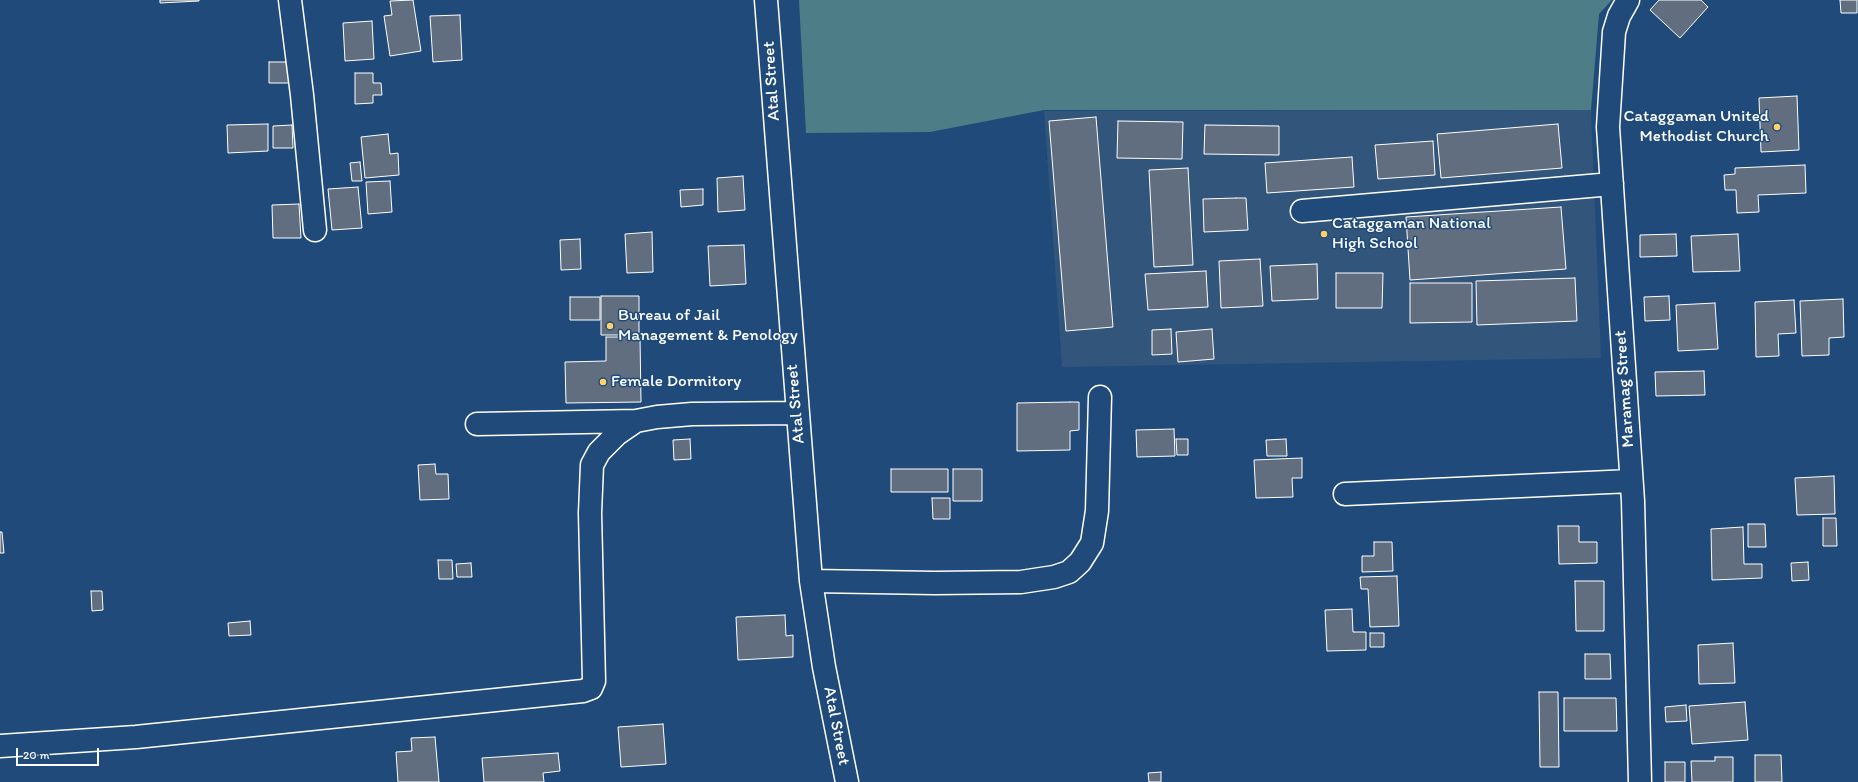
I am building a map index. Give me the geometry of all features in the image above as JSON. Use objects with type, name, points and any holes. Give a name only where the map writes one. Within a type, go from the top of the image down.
[{"type":"street","points":[[290,0],[302,95],[315,230]]},
{"type":"street","name":"Atal Street","points":[[766,0],[811,581],[824,667],[847,782]]},
{"type":"street","name":"Maramag Street","points":[[1628,0],[1619,16],[1614,32],[1608,127],[1631,481],[1640,782]]},
{"type":"street","points":[[1302,211],[1612,184]]},
{"type":"street","points":[[811,581],[935,583],[1021,582],[1054,577],[1069,572],[1080,562],[1092,543],[1097,511],[1100,397]]},
{"type":"street","points":[[477,424],[636,421],[657,417],[692,414],[797,412]]},
{"type":"street","points":[[0,746],[152,735],[567,693],[583,691],[591,688],[594,681],[590,513],[592,465],[599,452],[617,434],[636,421]]},
{"type":"street","points":[[1345,494],[1631,481]]},
{"type":"shaded area","name":"Cataggaman National High School","points":[[1591,110],[1601,358],[1062,367],[1044,111]]},
{"type":"green space","points":[[799,0],[1612,0],[1599,14],[1591,110],[1044,110],[930,132],[806,133]]},
{"type":"building","points":[[160,0],[199,0],[199,1],[160,3]]},
{"type":"building","points":[[413,0],[421,51],[390,56],[384,16],[392,15],[390,1]]},
{"type":"building","points":[[1659,0],[1701,0],[1708,7],[1680,38],[1650,10]]},
{"type":"building","points":[[1840,0],[1857,0],[1857,13],[1841,13]]},
{"type":"building","points":[[460,15],[462,60],[433,62],[430,16]]},
{"type":"building","points":[[372,21],[374,59],[345,61],[343,23]]},
{"type":"building","points":[[269,62],[289,62],[289,83],[269,83]]},
{"type":"building","points":[[355,73],[373,73],[373,83],[381,83],[382,95],[373,95],[373,103],[355,104]]},
{"type":"building","points":[[1797,96],[1799,150],[1761,152],[1759,98]]},
{"type":"building","points":[[1096,117],[1113,327],[1066,331],[1049,121]]},
{"type":"building","points":[[1118,121],[1183,122],[1182,159],[1117,158]]},
{"type":"building","points":[[268,124],[268,151],[228,153],[227,125]]},
{"type":"building","points":[[1558,124],[1562,168],[1441,178],[1437,134]]},
{"type":"building","points":[[292,125],[293,148],[273,148],[273,126]]},
{"type":"building","points":[[1205,125],[1279,126],[1279,155],[1204,154]]},
{"type":"building","points":[[388,134],[390,154],[398,153],[399,175],[365,178],[361,137]]},
{"type":"building","points":[[1433,141],[1435,175],[1378,179],[1375,145]]},
{"type":"building","points":[[1352,157],[1354,187],[1267,193],[1265,163]]},
{"type":"building","points":[[360,162],[362,181],[352,181],[350,163]]},
{"type":"building","points":[[1805,165],[1806,193],[1758,195],[1759,212],[1737,213],[1736,190],[1725,190],[1724,175],[1735,174],[1735,168]]},
{"type":"building","points":[[1188,168],[1193,265],[1154,267],[1149,170]]},
{"type":"building","points":[[743,176],[745,210],[718,212],[717,178]]},
{"type":"building","points":[[390,181],[392,212],[368,214],[366,182]]},
{"type":"building","points":[[358,187],[362,228],[332,230],[328,189]]},
{"type":"building","points":[[703,189],[703,205],[681,207],[680,190]]},
{"type":"building","points":[[1246,198],[1248,230],[1204,232],[1203,199]]},
{"type":"building","points":[[299,204],[301,238],[273,238],[272,205]]},
{"type":"building","points":[[1561,207],[1566,269],[1410,280],[1406,217]]},
{"type":"building","points":[[652,232],[653,272],[627,273],[625,234]]},
{"type":"building","points":[[1676,234],[1677,256],[1640,257],[1640,235]]},
{"type":"building","points":[[1738,234],[1740,271],[1693,272],[1691,236]]},
{"type":"building","points":[[580,239],[581,269],[561,270],[560,240]]},
{"type":"building","points":[[744,245],[746,284],[710,286],[708,246]]},
{"type":"building","points":[[1260,259],[1263,306],[1221,308],[1219,261]]},
{"type":"building","points":[[1317,264],[1318,299],[1272,301],[1270,266]]},
{"type":"building","points":[[1206,271],[1208,307],[1148,310],[1145,274]]},
{"type":"building","points":[[1336,273],[1383,273],[1382,308],[1336,308]]},
{"type":"building","points":[[1575,278],[1577,321],[1477,325],[1476,281]]},
{"type":"building","points":[[1410,283],[1472,283],[1472,322],[1410,323]]},
{"type":"building","points":[[601,296],[639,296],[639,335],[601,335]]},
{"type":"building","points":[[1669,296],[1670,320],[1645,321],[1644,297]]},
{"type":"building","points":[[570,297],[600,297],[600,320],[570,320]]},
{"type":"building","points":[[1843,299],[1844,337],[1829,338],[1829,355],[1802,356],[1800,301]]},
{"type":"building","points":[[1794,300],[1796,333],[1778,334],[1779,356],[1756,357],[1755,302]]},
{"type":"building","points":[[1715,303],[1718,349],[1678,351],[1676,305]]},
{"type":"building","points":[[1171,329],[1172,354],[1152,355],[1152,330]]},
{"type":"building","points":[[1212,329],[1214,359],[1178,362],[1176,332]]},
{"type":"building","name":"Female Dormitory","points":[[606,337],[640,337],[641,402],[566,403],[565,362],[606,361]]},
{"type":"building","points":[[1704,371],[1705,395],[1656,396],[1655,372]]},
{"type":"building","points":[[1079,402],[1079,430],[1070,431],[1070,450],[1017,451],[1017,403]]},
{"type":"building","points":[[1174,429],[1175,456],[1137,457],[1136,430]]},
{"type":"building","points":[[690,439],[691,459],[674,460],[673,440]]},
{"type":"building","points":[[1176,439],[1188,439],[1188,455],[1177,455]]},
{"type":"building","points":[[1286,439],[1287,456],[1267,456],[1266,440]]},
{"type":"building","points":[[1302,458],[1302,478],[1292,478],[1293,497],[1256,498],[1254,460]]},
{"type":"building","points":[[435,464],[436,474],[448,474],[449,499],[420,500],[418,465]]},
{"type":"building","points":[[891,469],[948,469],[948,492],[891,492]]},
{"type":"building","points":[[953,469],[982,469],[982,501],[953,501]]},
{"type":"building","points":[[1834,476],[1835,514],[1797,515],[1795,478]]},
{"type":"building","points":[[932,498],[950,498],[950,519],[933,519]]},
{"type":"building","points":[[1823,518],[1836,518],[1837,546],[1823,546]]},
{"type":"building","points":[[1748,524],[1765,524],[1766,547],[1748,547]]},
{"type":"building","points":[[1558,526],[1579,526],[1579,542],[1597,542],[1597,563],[1559,564]]},
{"type":"building","points":[[1743,527],[1744,564],[1762,564],[1762,578],[1712,580],[1711,529]]},
{"type":"building","points":[[0,532],[2,532],[4,553],[0,553]]},
{"type":"building","points":[[1374,542],[1392,542],[1393,571],[1362,572],[1362,556],[1374,556]]},
{"type":"building","points":[[438,560],[452,560],[453,579],[439,579]]},
{"type":"building","points":[[1808,562],[1809,580],[1792,581],[1791,563]]},
{"type":"building","points":[[471,563],[472,577],[457,577],[456,564]]},
{"type":"building","points":[[1397,576],[1399,626],[1370,627],[1368,589],[1361,589],[1360,577]]},
{"type":"building","points":[[1575,581],[1604,581],[1604,631],[1576,631]]},
{"type":"building","points":[[91,591],[102,591],[103,610],[92,611]]},
{"type":"building","points":[[1352,609],[1353,632],[1366,632],[1366,650],[1327,651],[1325,610]]},
{"type":"building","points":[[785,615],[786,636],[793,635],[793,657],[738,660],[736,617]]},
{"type":"building","points":[[250,621],[251,635],[229,636],[228,623]]},
{"type":"building","points":[[1370,633],[1384,633],[1384,647],[1370,647]]},
{"type":"building","points":[[1733,643],[1735,683],[1699,684],[1698,645]]},
{"type":"building","points":[[1585,654],[1610,654],[1611,679],[1585,679]]},
{"type":"building","points":[[1539,692],[1558,692],[1559,767],[1540,767]]},
{"type":"building","points":[[1564,698],[1616,698],[1617,731],[1564,731]]},
{"type":"building","points":[[1745,702],[1748,740],[1692,744],[1689,706]]},
{"type":"building","points":[[1686,705],[1687,721],[1666,722],[1665,707]]},
{"type":"building","points":[[663,724],[666,764],[621,767],[618,727]]},
{"type":"building","points":[[435,737],[439,782],[398,782],[396,752],[412,751],[411,738]]},
{"type":"building","points":[[558,753],[560,771],[543,773],[544,782],[484,782],[482,758]]},
{"type":"building","points":[[1755,755],[1781,755],[1782,782],[1755,782]]},
{"type":"building","points":[[1715,757],[1733,757],[1733,782],[1692,782],[1691,761],[1715,761]]},
{"type":"building","points":[[1665,762],[1685,762],[1685,782],[1665,782]]},
{"type":"building","points":[[1161,772],[1161,782],[1149,782],[1148,773]]},
{"type":"place","name":"Cataggaman United Methodist Church","points":[[1777,127]]},
{"type":"place","name":"Cataggaman National High School","points":[[1324,234]]},
{"type":"place","name":"Bureau of Jail Management & Penology","points":[[610,326]]},
{"type":"place","name":"Female Dormitory","points":[[603,382]]}]
